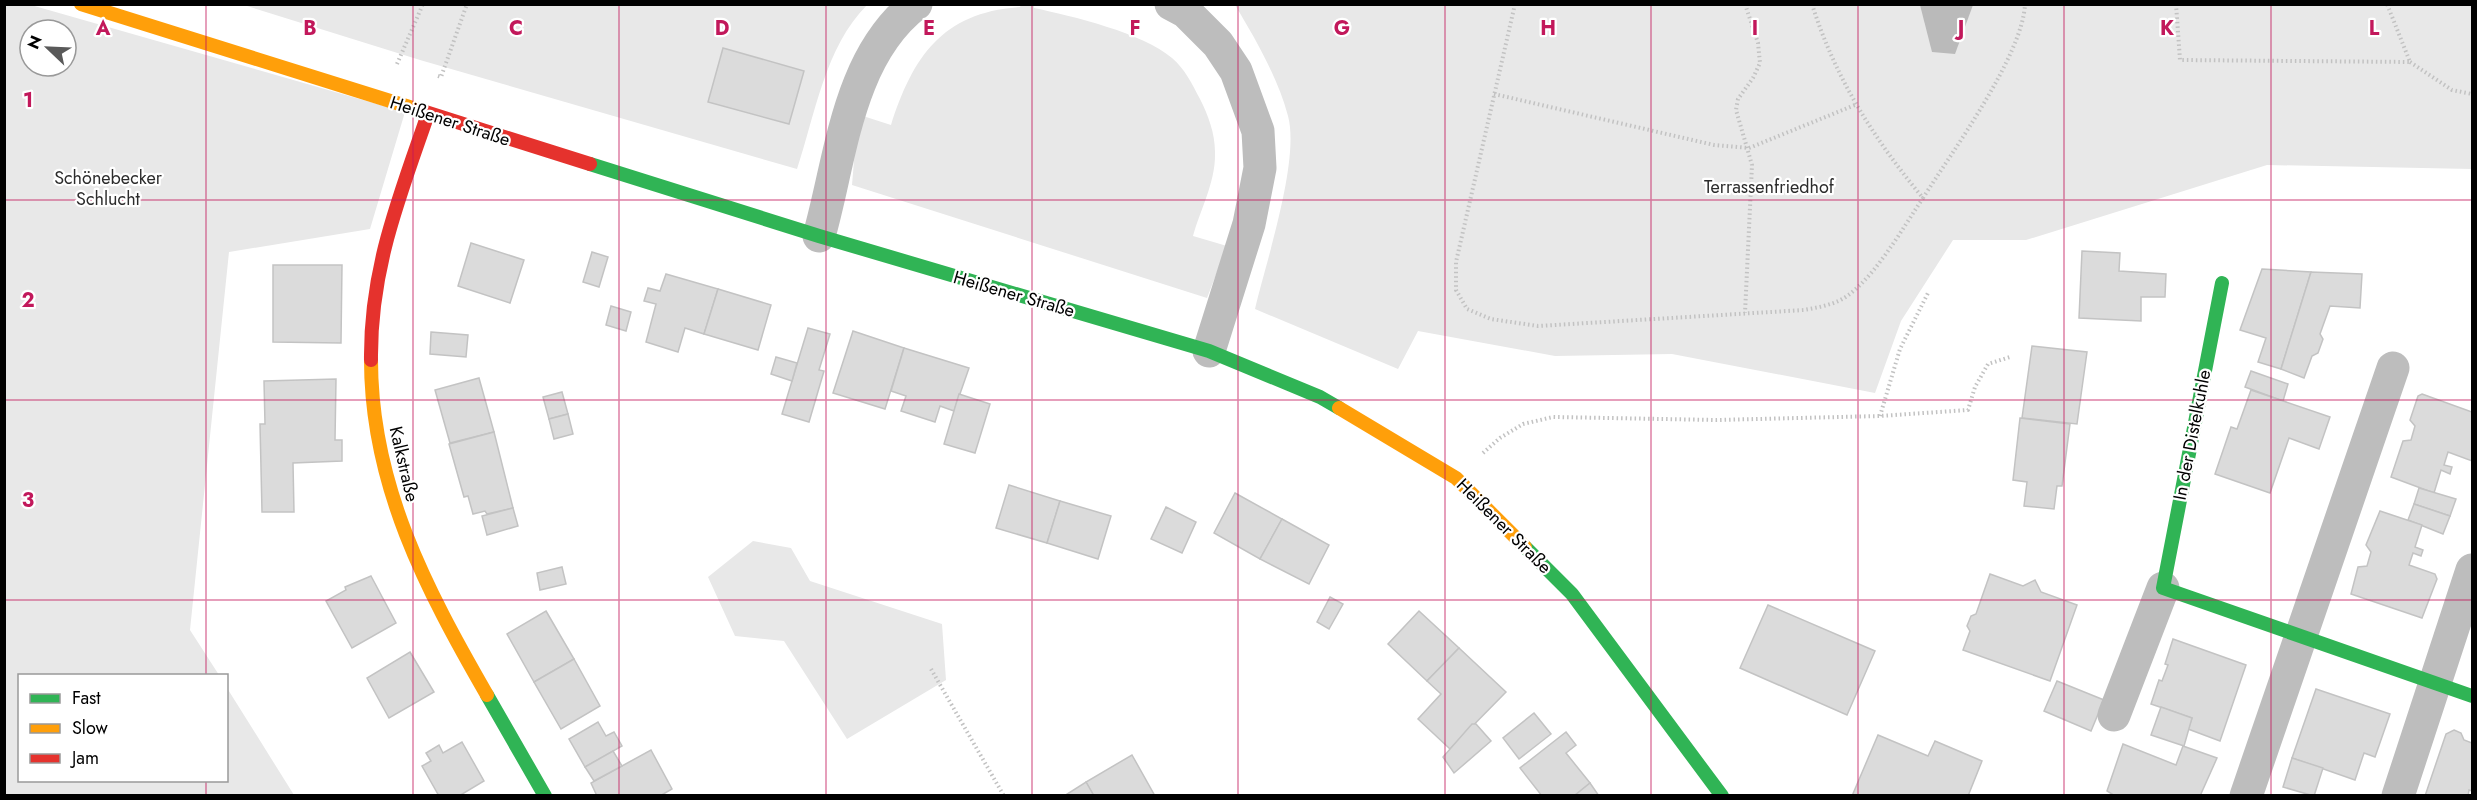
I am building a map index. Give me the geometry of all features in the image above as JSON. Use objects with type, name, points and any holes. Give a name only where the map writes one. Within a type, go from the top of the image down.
[{"type":"street","name":"Heißener Straße","points":[[81,4],[819,236],[1209,351],[1320,397],[1456,478],[1572,594],[1722,795]]},
{"type":"street","points":[[819,236],[862,74],[891,30],[916,4]]},
{"type":"street","points":[[1171,4],[1186,12],[1218,44],[1236,71],[1258,131],[1260,168],[1249,224],[1209,351]]},
{"type":"street","name":"Kalkstraße","points":[[428,114],[388,232],[375,286],[371,348],[373,399],[379,447],[392,499],[446,623],[545,795]]},
{"type":"street","name":"In der Distelkuhle","points":[[2114,716],[2163,588],[2222,283]]},
{"type":"street","points":[[2246,795],[2393,368]]},
{"type":"street","points":[[2398,795],[2472,570]]},
{"type":"street","points":[[2163,588],[2300,638],[2472,696]]},
{"type":"path","points":[[408,67],[397,64],[423,4]]},
{"type":"path","points":[[430,74],[441,77],[467,4]]},
{"type":"path","points":[[1515,4],[1456,262],[1456,290],[1467,309],[1491,319],[1538,326],[1804,310],[1838,302],[1865,280],[1891,248],[1923,198],[2011,54],[2025,18],[2025,4]]},
{"type":"path","points":[[1745,4],[1758,43],[1760,63],[1753,78],[1738,99],[1736,110],[1749,148],[1752,165],[1745,314]]},
{"type":"path","points":[[1812,4],[1819,26],[1855,105],[1923,198]]},
{"type":"path","points":[[2176,4],[2180,60],[2410,62],[2452,90],[2472,94]]},
{"type":"path","points":[[2386,4],[2410,62]]},
{"type":"path","points":[[1494,94],[1714,145],[1749,148],[1855,105]]},
{"type":"path","points":[[1880,416],[1900,349],[1928,293]]},
{"type":"path","points":[[1456,478],[1500,438],[1523,424],[1553,417],[1716,420],[1880,416],[1968,410],[1975,387],[1988,364],[2010,357]]},
{"type":"path","points":[[931,669],[1004,795]]},
{"type":"green space","name":"Schönebecker Schlucht","points":[[5,5],[31,5],[76,18],[18,18],[18,78],[78,78],[78,18],[405,112],[370,229],[229,252],[190,630],[218,674],[18,674],[18,782],[228,782],[228,690],[294,795],[5,796]]},
{"type":"green space","points":[[244,5],[867,5],[853,22],[831,61],[797,169],[420,60]]},
{"type":"green space","points":[[1021,5],[1034,5],[1034,8],[1126,33],[1172,58],[1188,77],[1208,118],[1214,138],[1215,152],[1211,184],[1193,236],[1227,246],[1207,298],[852,185],[855,149],[863,116],[891,125],[910,78],[921,59],[935,42],[951,28],[970,18]]},
{"type":"green space","name":"Terrassenfriedhof","points":[[1235,5],[2472,5],[2472,169],[2267,165],[2026,240],[1953,240],[1901,321],[1875,393],[1672,354],[1555,356],[1418,331],[1398,369],[1255,309],[1286,184],[1290,135],[1288,116],[1278,87]]},
{"type":"green space","points":[[753,541],[791,548],[810,581],[942,624],[946,680],[847,739],[784,641],[735,636],[708,577]]},
{"type":"shaded area","points":[[1920,5],[1973,5],[1955,54],[1932,52]]},
{"type":"building","points":[[723,48],[804,71],[789,124],[708,102]]},
{"type":"building","points":[[471,243],[524,260],[510,303],[458,286]]},
{"type":"building","points":[[2082,251],[2120,253],[2119,271],[2166,274],[2165,297],[2141,297],[2141,321],[2079,318]]},
{"type":"building","points":[[592,252],[608,257],[599,287],[583,282]]},
{"type":"building","points":[[273,265],[342,265],[341,343],[273,342]]},
{"type":"building","points":[[2262,269],[2311,272],[2281,369],[2258,362],[2266,338],[2240,330]]},
{"type":"building","points":[[2311,272],[2362,274],[2360,308],[2330,306],[2320,334],[2323,339],[2318,353],[2312,356],[2304,378],[2281,369]]},
{"type":"building","points":[[666,274],[718,289],[704,334],[685,328],[678,352],[646,342],[656,304],[644,301],[648,288],[660,291]]},
{"type":"building","points":[[718,289],[771,305],[758,350],[704,334]]},
{"type":"building","points":[[611,306],[631,312],[626,331],[606,325]]},
{"type":"building","points":[[808,328],[830,334],[819,370],[824,371],[809,422],[782,414]]},
{"type":"building","points":[[853,331],[904,348],[885,409],[833,393]]},
{"type":"building","points":[[431,332],[468,335],[466,357],[430,354]]},
{"type":"building","points":[[2032,346],[2087,352],[2077,424],[2022,418]]},
{"type":"building","points":[[904,348],[969,368],[954,411],[940,406],[935,422],[901,411],[906,396],[891,391]]},
{"type":"building","points":[[776,357],[797,363],[792,381],[771,374]]},
{"type":"building","points":[[2251,371],[2288,384],[2283,401],[2245,387]]},
{"type":"building","points":[[479,378],[494,432],[450,443],[435,390]]},
{"type":"building","points":[[336,379],[335,440],[342,440],[342,461],[293,463],[294,512],[262,512],[260,424],[265,424],[264,381]]},
{"type":"building","points":[[2251,390],[2330,417],[2319,449],[2289,438],[2270,493],[2215,474],[2231,427],[2237,429]]},
{"type":"building","points":[[562,392],[568,414],[549,419],[543,397]]},
{"type":"building","points":[[959,394],[990,404],[975,453],[944,444]]},
{"type":"building","points":[[2422,394],[2472,412],[2472,461],[2448,452],[2444,465],[2452,467],[2450,474],[2441,470],[2434,493],[2391,477],[2403,441],[2411,440],[2415,426],[2410,420],[2418,396]]},
{"type":"building","points":[[568,414],[573,434],[554,439],[549,419]]},
{"type":"building","points":[[2020,418],[2070,424],[2062,486],[2057,486],[2054,509],[2024,506],[2027,482],[2013,480]]},
{"type":"building","points":[[494,432],[513,508],[487,514],[485,511],[473,514],[468,496],[464,497],[449,444]]},
{"type":"building","points":[[1009,485],[1060,501],[1047,543],[996,528]]},
{"type":"building","points":[[2419,488],[2456,499],[2450,516],[2414,504]]},
{"type":"building","points":[[1235,493],[1282,519],[1260,559],[1214,533]]},
{"type":"building","points":[[1060,501],[1111,516],[1098,559],[1047,543]]},
{"type":"building","points":[[2414,504],[2450,516],[2443,534],[2408,520]]},
{"type":"building","points":[[1166,507],[1196,522],[1182,553],[1151,539]]},
{"type":"building","points":[[513,508],[518,526],[487,535],[482,516]]},
{"type":"building","points":[[2380,511],[2422,525],[2415,547],[2423,550],[2421,556],[2413,553],[2409,565],[2435,574],[2437,579],[2422,618],[2351,594],[2358,567],[2367,566],[2371,552],[2366,545]]},
{"type":"building","points":[[1282,519],[1329,545],[1309,584],[1260,559]]},
{"type":"building","points":[[562,567],[566,584],[540,590],[537,573]]},
{"type":"building","points":[[1990,574],[2023,586],[2035,580],[2041,592],[2077,605],[2050,681],[1963,650],[1970,631],[1967,626],[1971,616],[1976,614]]},
{"type":"building","points":[[371,576],[396,623],[352,648],[326,601],[346,590],[345,587]]},
{"type":"building","points":[[1330,597],[1343,604],[1329,629],[1317,622]]},
{"type":"building","points":[[1768,605],[1875,651],[1847,715],[1740,668]]},
{"type":"building","points":[[546,611],[574,659],[534,682],[507,634]]},
{"type":"building","points":[[1419,611],[1459,648],[1427,681],[1388,644]]},
{"type":"building","points":[[2173,639],[2246,665],[2220,741],[2188,729],[2192,718],[2151,704],[2159,680],[2162,681],[2168,665],[2165,664]]},
{"type":"building","points":[[1459,648],[1506,692],[1450,749],[1418,719],[1441,694],[1427,681]]},
{"type":"building","points":[[410,652],[434,692],[389,718],[367,678]]},
{"type":"building","points":[[574,659],[600,706],[561,729],[534,682]]},
{"type":"building","points":[[2057,681],[2104,700],[2091,731],[2044,711]]},
{"type":"building","points":[[2316,689],[2390,714],[2375,757],[2364,753],[2355,780],[2292,758]]},
{"type":"building","points":[[2161,707],[2192,718],[2184,746],[2151,735]]},
{"type":"building","points":[[1534,713],[1551,734],[1519,759],[1503,738]]},
{"type":"building","points":[[598,722],[606,736],[614,732],[622,746],[585,767],[569,739]]},
{"type":"building","points":[[1472,724],[1476,724],[1491,741],[1454,773],[1443,757]]},
{"type":"building","points":[[2454,730],[2461,733],[2464,740],[2472,743],[2472,791],[2469,790],[2468,796],[2425,796],[2446,734]]},
{"type":"building","points":[[1566,732],[1576,745],[1566,753],[1590,783],[1574,796],[1542,796],[1520,768]]},
{"type":"building","points":[[1878,735],[1928,756],[1935,741],[1982,761],[1968,796],[1852,796]]},
{"type":"building","points":[[462,742],[484,781],[459,796],[439,796],[422,766],[431,761],[426,753],[439,745],[443,753]]},
{"type":"building","points":[[2123,744],[2176,765],[2183,746],[2217,758],[2200,796],[2115,796],[2107,791]]},
{"type":"building","points":[[651,750],[672,789],[660,796],[597,796],[591,783]]},
{"type":"building","points":[[613,751],[622,766],[594,781],[585,767]]},
{"type":"building","points":[[1132,755],[1155,796],[1094,796],[1086,782]]},
{"type":"building","points":[[2292,758],[2323,768],[2314,796],[2283,787]]},
{"type":"building","points":[[1086,782],[1094,796],[1064,796]]},
{"type":"building","points":[[1590,783],[1599,796],[1574,796]]},
{"type":"traffic: fast","points":[[590,164],[819,236],[1209,351],[1320,397],[1339,408]]},
{"type":"traffic: fast","points":[[2222,283],[2163,588],[2472,696]]},
{"type":"traffic: fast","points":[[1525,547],[1572,594],[1722,796]]},
{"type":"traffic: fast","points":[[487,695],[545,796]]},
{"type":"traffic: slow","points":[[81,4],[419,110]]},
{"type":"traffic: slow","points":[[371,360],[373,406],[381,450],[406,535],[443,616],[487,695]]},
{"type":"traffic: slow","points":[[1339,408],[1456,478],[1525,547]]},
{"type":"traffic: jam","points":[[419,110],[590,164]]},
{"type":"traffic: jam","points":[[371,360],[375,295],[381,264],[397,205],[428,114]]}]
